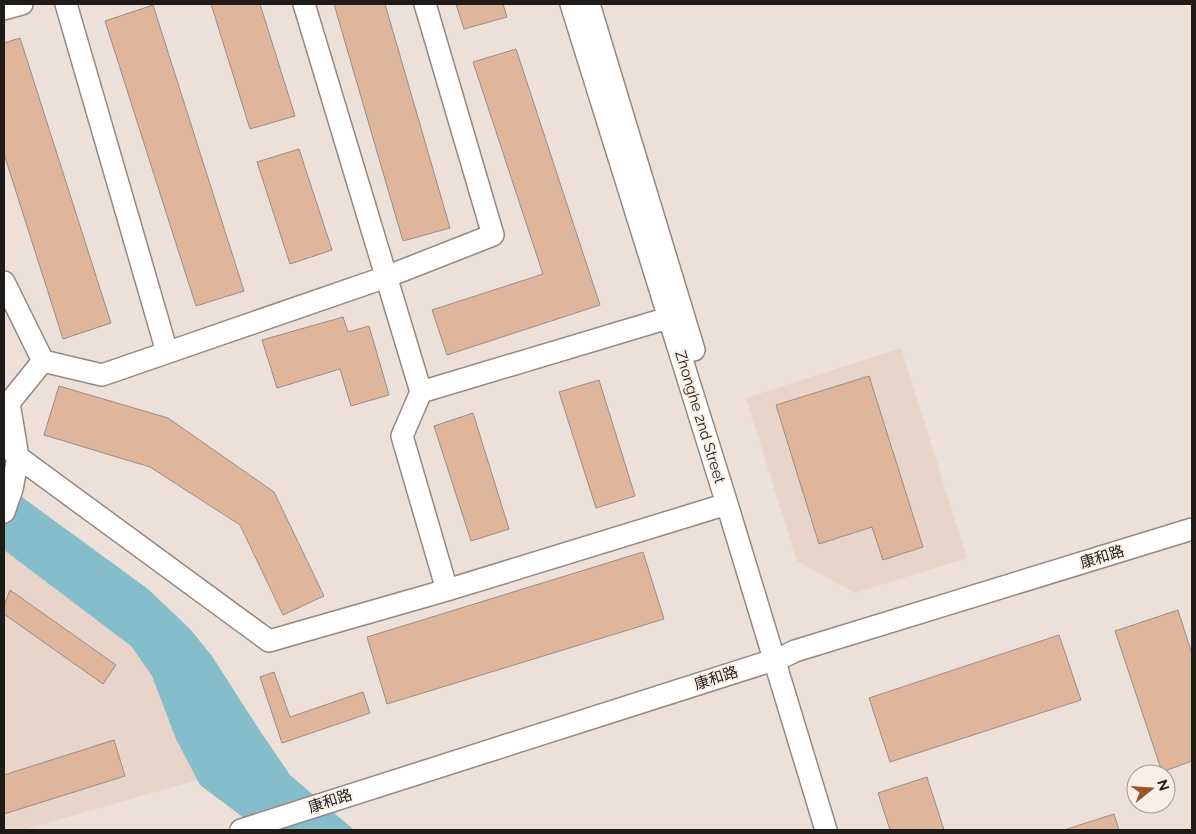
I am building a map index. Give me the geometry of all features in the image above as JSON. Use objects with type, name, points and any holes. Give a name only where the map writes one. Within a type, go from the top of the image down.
[{"type":"street","points":[[4,9],[22,4]]},
{"type":"street","points":[[66,4],[167,352]]},
{"type":"street","points":[[304,4],[421,392],[402,436],[446,590]]},
{"type":"street","points":[[43,361],[102,375],[386,277],[493,235],[425,4]]},
{"type":"street","name":"Zhonghe 2nd Street","points":[[572,4],[727,504],[842,830]]},
{"type":"street","name":"Zhonghe 2nd Street","points":[[588,4],[781,657],[826,830]]},
{"type":"street","points":[[4,282],[43,361]]},
{"type":"street","points":[[421,392],[668,318]]},
{"type":"street","points":[[4,512],[12,489],[9,403],[43,361]]},
{"type":"street","points":[[11,450],[269,641],[446,590],[727,504]]},
{"type":"street","name":"康和路","points":[[241,830],[781,657],[1192,529]]},
{"type":"shaded area","points":[[901,348],[967,558],[855,593],[797,561],[746,398]]},
{"type":"shaded area","points":[[4,550],[131,646],[152,676],[176,739],[197,780],[23,830],[4,830]]},
{"type":"water","points":[[4,484],[148,589],[190,629],[212,656],[290,775],[354,830],[260,830],[200,785],[176,739],[152,676],[131,646],[4,550]]},
{"type":"building","points":[[211,4],[260,4],[295,116],[250,129]]},
{"type":"building","points":[[334,4],[385,4],[450,228],[403,241]]},
{"type":"building","points":[[456,4],[503,4],[507,17],[464,29]]},
{"type":"building","points":[[153,5],[244,291],[196,306],[105,21]]},
{"type":"building","points":[[20,38],[111,323],[63,339],[4,154],[4,43]]},
{"type":"building","points":[[516,49],[600,305],[447,355],[432,310],[543,274],[473,62]]},
{"type":"building","points":[[299,149],[332,250],[290,264],[257,162]]},
{"type":"building","points":[[343,317],[348,332],[369,326],[389,395],[351,406],[340,369],[277,388],[262,340]]},
{"type":"building","points":[[869,376],[923,547],[883,560],[872,527],[819,544],[776,405]]},
{"type":"building","points":[[599,380],[635,496],[596,508],[559,392]]},
{"type":"building","points":[[59,386],[168,418],[274,492],[324,596],[283,615],[240,525],[150,467],[44,435]]},
{"type":"building","points":[[473,413],[509,529],[471,541],[434,426]]},
{"type":"building","points":[[643,552],[664,619],[387,704],[367,637]]},
{"type":"building","points":[[10,590],[116,665],[103,684],[4,614],[4,606]]},
{"type":"building","points":[[1178,610],[1192,654],[1192,761],[1176,767],[1176,764],[1159,764],[1115,631]]},
{"type":"building","points":[[1059,635],[1081,700],[890,762],[869,698]]},
{"type":"building","points":[[274,672],[290,717],[363,692],[370,713],[282,743],[260,677]]},
{"type":"building","points":[[114,740],[125,776],[4,814],[4,775]]},
{"type":"building","points":[[927,777],[944,830],[890,830],[878,793]]},
{"type":"building","points":[[1114,814],[1119,830],[1064,830]]}]
